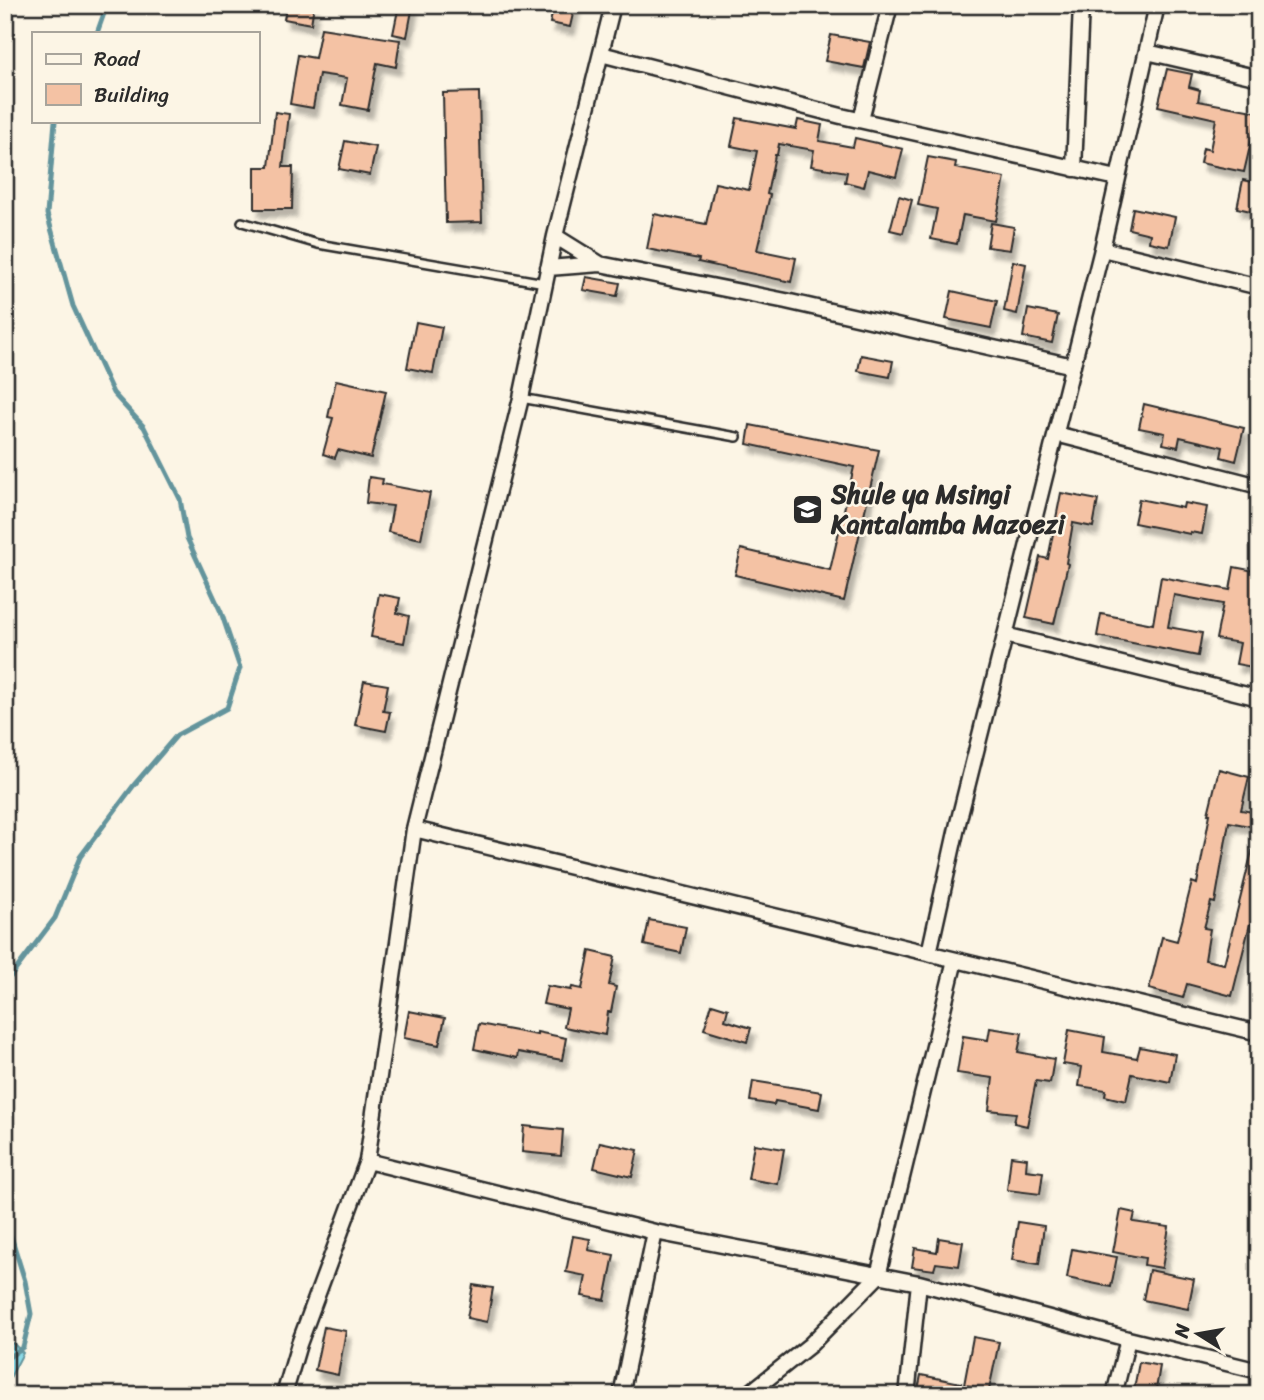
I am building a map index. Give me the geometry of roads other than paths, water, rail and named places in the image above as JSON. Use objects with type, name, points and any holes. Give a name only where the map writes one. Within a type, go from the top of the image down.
[{"type":"street","points":[[284,1395],[299,1344],[367,1161],[414,828],[521,398],[555,236],[613,5]]},
{"type":"street","points":[[861,120],[890,5]]},
{"type":"street","points":[[1074,169],[1081,5]]},
{"type":"street","points":[[929,953],[958,822],[1102,249],[1157,5]]},
{"type":"street","points":[[1147,52],[1259,78]]},
{"type":"street","points":[[601,54],[861,120],[1117,178]]},
{"type":"street","points":[[555,236],[600,264]]},
{"type":"street","points":[[1102,249],[1259,287]]},
{"type":"street","points":[[548,268],[600,264],[786,301],[1073,366]]},
{"type":"street","points":[[1056,433],[1259,486]]},
{"type":"street","points":[[1005,635],[1259,698]]},
{"type":"street","points":[[414,828],[1259,1033]]},
{"type":"street","points":[[747,1395],[810,1346],[878,1276],[955,960]]},
{"type":"street","points":[[367,1161],[655,1232],[919,1283],[1259,1371]]},
{"type":"street","points":[[621,1395],[655,1232]]},
{"type":"street","points":[[907,1395],[919,1283]]},
{"type":"street","points":[[1114,1395],[1128,1339]]},
{"type":"lane","points":[[242,222],[318,244],[545,283]]},
{"type":"lane","points":[[521,398],[737,437]]},
{"type":"water","points":[[13,1343],[23,1353],[5,1387],[5,1348]]},
{"type":"waterway","points":[[97,32],[107,5]]},
{"type":"waterway","points":[[5,984],[55,918],[80,857],[134,785],[177,735],[227,708],[240,668],[221,612],[187,538],[180,499],[144,427],[113,393],[73,306],[47,214],[55,122]]},
{"type":"waterway","points":[[5,1217],[25,1281],[31,1314],[23,1347],[5,1360]]},
{"type":"place","name":"Shule ya Msingi Kantalamba Mazoezi","points":[[808,509]]}]
